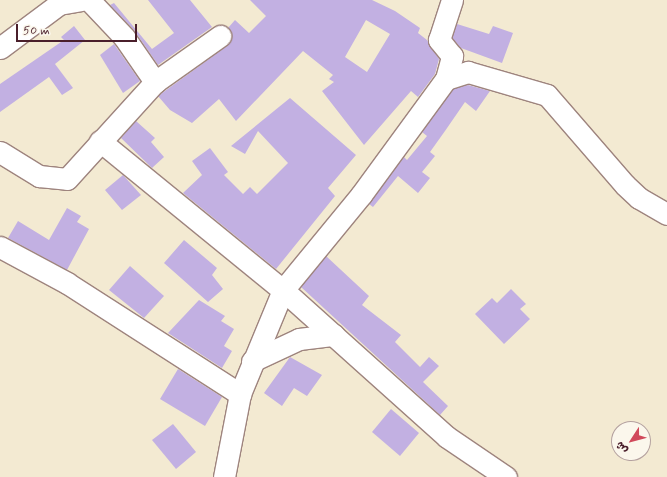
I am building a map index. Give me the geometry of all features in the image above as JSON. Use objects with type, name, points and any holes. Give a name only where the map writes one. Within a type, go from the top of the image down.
[{"type":"street","points":[[0,48],[59,4],[81,0]]},
{"type":"street","points":[[90,0],[124,37],[155,82]]},
{"type":"street","points":[[224,477],[240,394],[252,361],[283,290],[361,195],[446,79],[452,56],[439,40],[452,0]]},
{"type":"street","points":[[0,152],[39,176],[57,181],[67,179],[155,82],[220,36]]},
{"type":"street","points":[[446,79],[468,72],[546,95],[625,185],[639,198],[667,214]]},
{"type":"street","points":[[100,141],[283,290],[447,437],[506,477]]},
{"type":"street","points":[[0,247],[67,283],[240,394]]},
{"type":"street","points":[[252,361],[299,339],[334,335]]},
{"type":"building","points":[[148,0],[190,0],[212,27],[158,65],[134,30],[110,5],[114,3],[152,49],[174,33]]},
{"type":"building","points":[[250,0],[372,0],[395,11],[420,28],[418,33],[427,40],[439,59],[435,74],[418,97],[411,91],[364,145],[322,91],[334,82],[329,79],[333,75],[303,51],[236,121],[219,99],[192,123],[170,110],[158,96],[227,46],[232,35],[228,28],[235,20],[249,33],[266,16]],"holes":[[[366,20],[390,34],[367,72],[345,57]]]},
{"type":"building","points":[[457,24],[489,34],[493,26],[513,33],[502,63],[461,48],[452,38]]},
{"type":"building","points":[[74,26],[85,40],[55,64],[73,88],[62,95],[49,77],[0,112],[0,84],[64,40],[61,37]]},
{"type":"building","points":[[114,44],[140,81],[123,93],[100,55]]},
{"type":"building","points":[[468,85],[490,91],[476,111],[465,102],[430,152],[435,156],[422,172],[430,178],[418,193],[398,176],[373,207],[369,204],[404,157],[407,160],[427,136],[422,132],[453,89]]},
{"type":"building","points":[[290,98],[356,155],[328,188],[335,196],[276,269],[183,193],[202,175],[192,161],[210,148],[228,172],[224,175],[243,194],[250,187],[257,194],[288,163],[258,131],[245,154],[231,146]]},
{"type":"building","points":[[136,121],[155,138],[151,142],[164,157],[152,168],[121,138]]},
{"type":"building","points":[[123,175],[141,195],[122,210],[105,190]]},
{"type":"building","points":[[67,208],[81,216],[77,222],[89,229],[67,270],[8,238],[18,221],[49,240]]},
{"type":"building","points":[[184,240],[217,268],[212,275],[223,289],[208,302],[164,263]]},
{"type":"building","points":[[326,256],[369,296],[362,305],[401,335],[395,342],[420,367],[429,357],[439,366],[423,382],[448,406],[440,415],[301,287]]},
{"type":"building","points":[[130,266],[164,296],[144,318],[109,290]]},
{"type":"building","points":[[511,289],[526,304],[520,309],[530,319],[504,344],[475,314],[492,298],[497,303]]},
{"type":"building","points":[[199,300],[225,316],[221,321],[234,329],[224,346],[232,351],[222,368],[168,333]]},
{"type":"building","points":[[290,357],[322,375],[307,396],[294,388],[282,406],[264,393]]},
{"type":"building","points":[[178,369],[222,397],[205,426],[160,399]]},
{"type":"building","points":[[391,409],[419,433],[400,456],[372,432]]},
{"type":"building","points":[[173,424],[196,452],[176,469],[152,440]]}]
